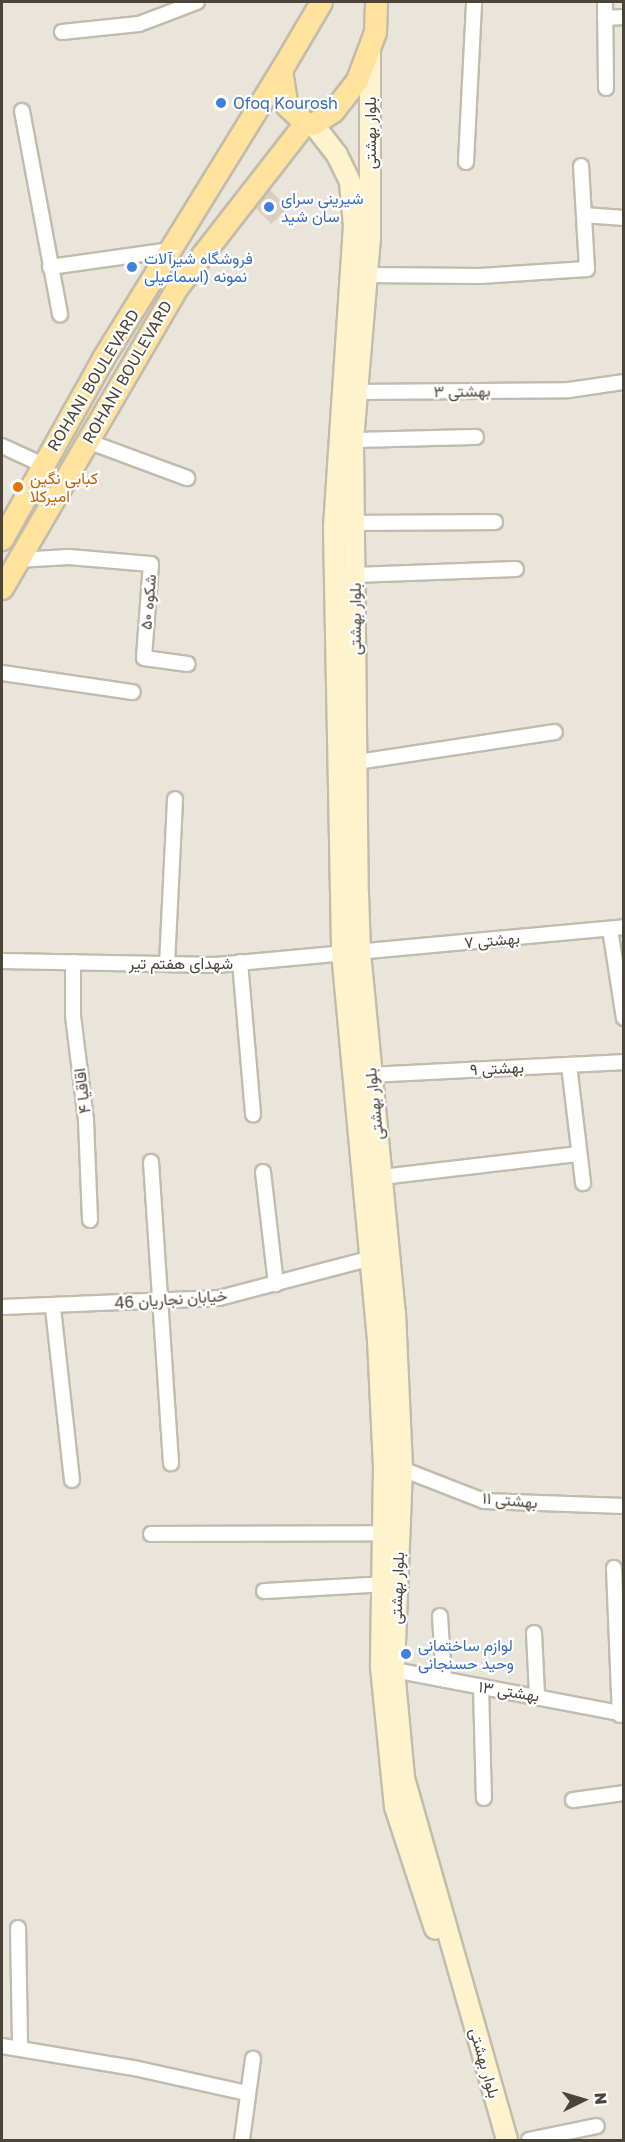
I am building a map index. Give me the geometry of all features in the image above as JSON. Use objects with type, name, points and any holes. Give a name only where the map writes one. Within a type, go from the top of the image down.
[{"type":"main road","name":"ROHANI BOULEVARD","points":[[2,539],[103,358],[321,2]]},
{"type":"main road","name":"ROHANI BOULEVARD","points":[[17,560],[178,286],[309,123],[333,111],[357,80],[370,52],[378,3]]},
{"type":"main road","name":"بلوار بهشتی","points":[[370,52],[366,275],[353,345],[334,528],[347,691],[357,762],[351,952],[371,1075],[382,1177],[378,1340],[384,1533],[381,1667],[395,1807],[448,1969],[495,2140]]},
{"type":"main road","points":[[281,70],[287,106],[309,123]]},
{"type":"main road","name":"بلوار بهشتی","points":[[309,123],[337,155],[350,182],[354,226],[355,575],[347,691],[351,952],[402,1469],[394,1671],[404,1778],[507,2140]]},
{"type":"main road","points":[[2,588],[17,560]]},
{"type":"street","points":[[62,32],[139,24],[197,2]]},
{"type":"street","points":[[465,162],[474,2]]},
{"type":"street","points":[[605,2],[606,88]]},
{"type":"street","points":[[605,18],[624,17]]},
{"type":"street","points":[[22,111],[60,314]]},
{"type":"street","points":[[366,275],[480,276],[587,268],[582,166]]},
{"type":"street","points":[[584,215],[624,218]]},
{"type":"street","points":[[50,267],[171,250]]},
{"type":"street","name":"بهشتی ۳","points":[[356,392],[568,390],[624,382]]},
{"type":"street","points":[[353,440],[476,437]]},
{"type":"street","points":[[87,441],[187,478]]},
{"type":"street","points":[[2,446],[43,465]]},
{"type":"street","points":[[354,523],[495,522]]},
{"type":"street","name":"شکوه ۵۰","points":[[17,560],[69,557],[152,564],[144,658],[188,664]]},
{"type":"street","points":[[355,575],[516,569]]},
{"type":"street","points":[[2,673],[133,692]]},
{"type":"street","points":[[357,762],[555,732]]},
{"type":"street","points":[[167,964],[175,799]]},
{"type":"street","points":[[617,928],[624,1018]]},
{"type":"street","name":"بهشتی ۷","points":[[351,952],[617,928]]},
{"type":"street","name":"شهدای هفتم تیر","points":[[2,961],[167,964],[240,962],[351,952]]},
{"type":"street","name":"اقاقیا ۴","points":[[73,962],[73,1016],[86,1120],[90,1220]]},
{"type":"street","points":[[240,962],[253,1114]]},
{"type":"street","name":"بهشتی ۹","points":[[371,1075],[624,1062]]},
{"type":"street","points":[[568,1065],[583,1183]]},
{"type":"street","points":[[382,1177],[579,1154]]},
{"type":"street","points":[[151,1162],[158,1301],[171,1463]]},
{"type":"street","points":[[263,1172],[276,1284]]},
{"type":"street","name":"خیابان نجاریان 46","points":[[2,1307],[53,1308],[219,1298],[380,1257]]},
{"type":"street","points":[[53,1308],[72,1480]]},
{"type":"street","name":"بهشتی ۱۱","points":[[402,1469],[484,1501],[624,1506]]},
{"type":"street","points":[[151,1534],[384,1533]]},
{"type":"street","points":[[614,1568],[622,1714]]},
{"type":"street","points":[[264,1591],[384,1584]]},
{"type":"street","points":[[440,1616],[444,1680]]},
{"type":"street","points":[[534,1633],[537,1695]]},
{"type":"street","name":"بهشتی ۱۳","points":[[394,1671],[537,1695],[622,1714]]},
{"type":"street","points":[[481,1687],[484,1798]]},
{"type":"street","points":[[573,1800],[624,1793]]},
{"type":"street","points":[[18,1928],[8,2049],[134,2068],[247,2093]]},
{"type":"street","points":[[242,2140],[253,2059]]},
{"type":"street","points":[[529,2140],[597,2126]]},
{"type":"shaded area","points":[[2,2],[623,2],[623,2140],[2,2140]]},
{"type":"building","points":[[270,190],[288,208],[271,224],[254,206]]},
{"type":"place","name":"Ofoq Kourosh","points":[[221,103]]},
{"type":"place","name":"شیرینی سرای سان شید","points":[[269,207]]},
{"type":"place","name":"فروشگاه شیرآلات نمونه (اسماعیلی","points":[[132,267]]},
{"type":"place","name":"کبابی نگین امیرکلا","points":[[18,487]]},
{"type":"place","name":"لوازم ساختمانی وحید حسنجانی","points":[[406,1654]]}]
